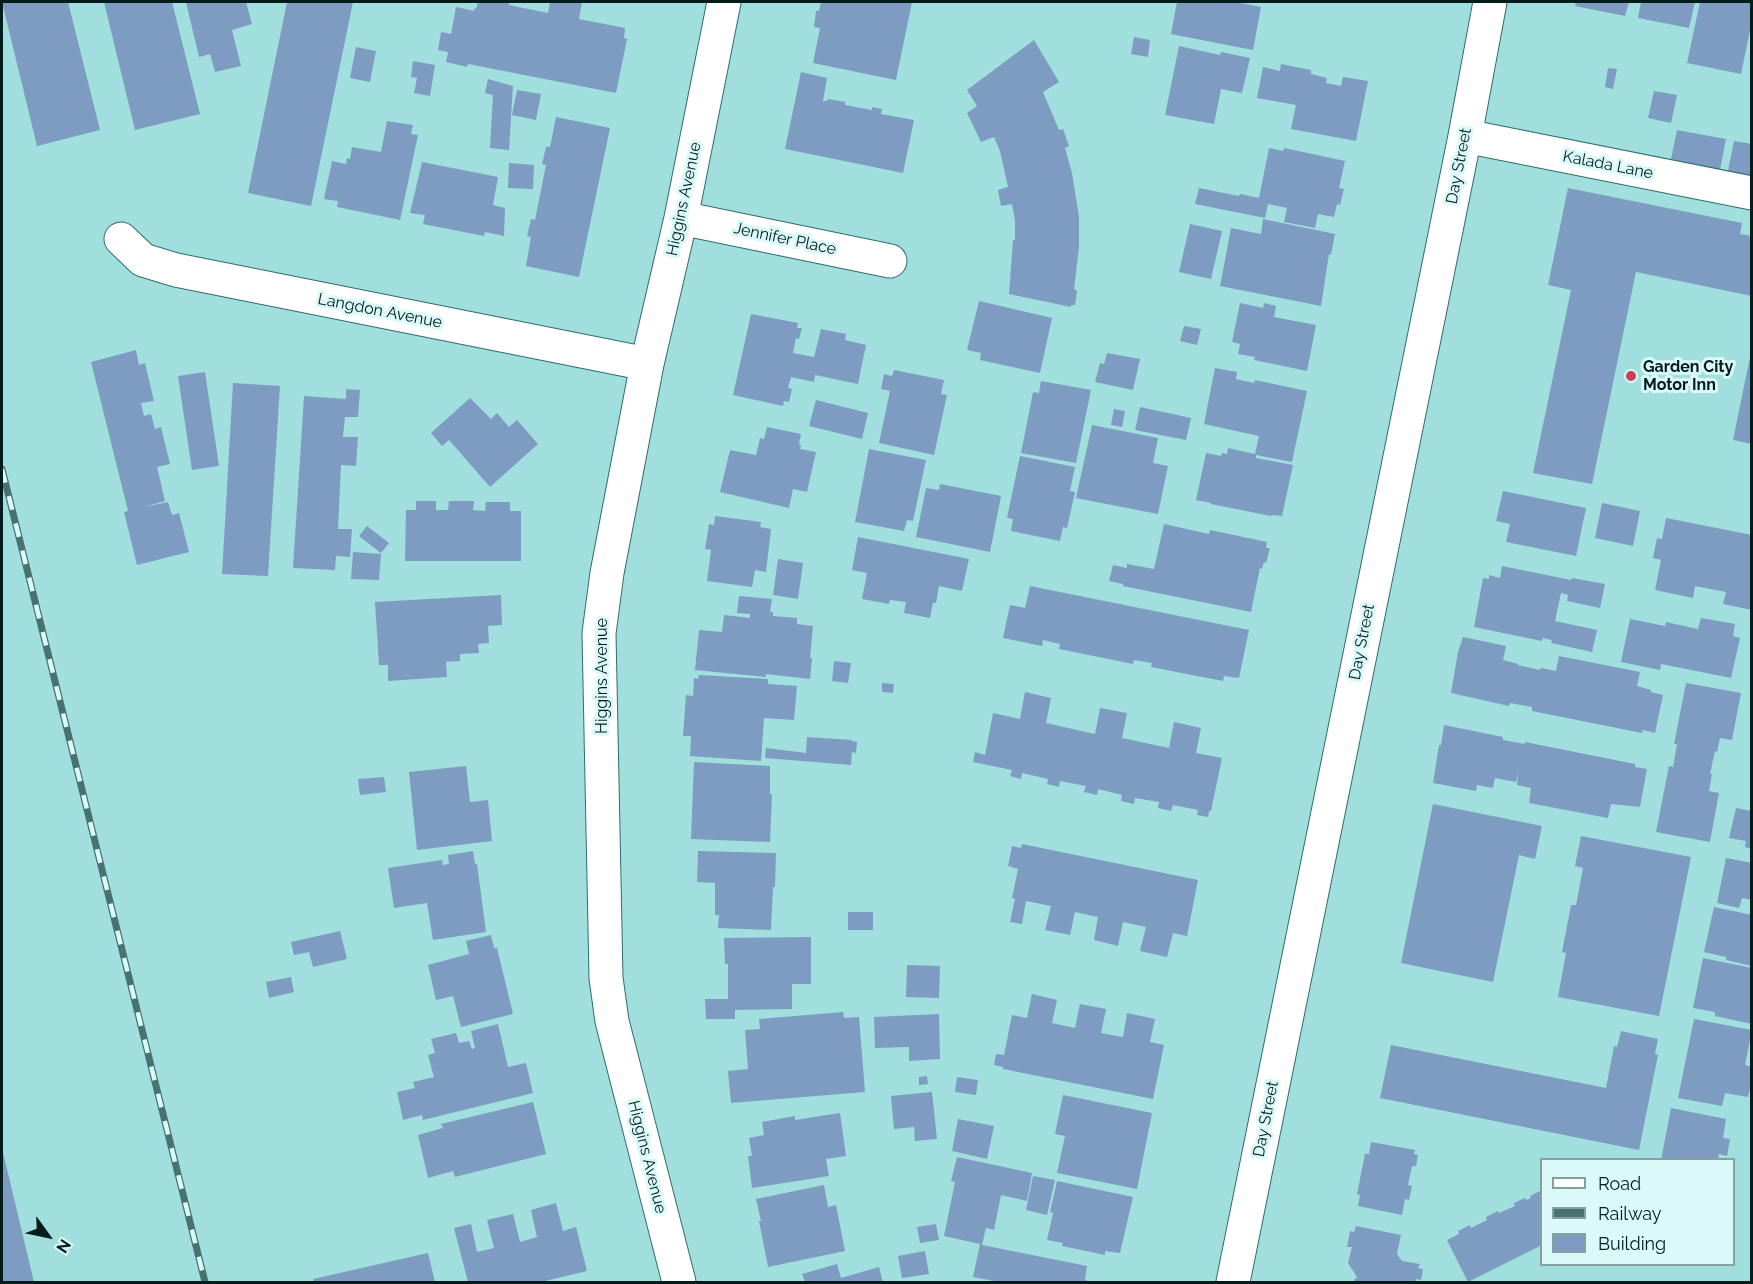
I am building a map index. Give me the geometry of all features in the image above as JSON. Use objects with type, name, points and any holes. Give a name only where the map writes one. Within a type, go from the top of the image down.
[{"type":"street","name":"Higgins Avenue","points":[[679,1282],[612,1021],[606,978],[599,633],[607,573],[647,364],[681,218],[724,2]]},
{"type":"street","name":"Day Street","points":[[1233,1282],[1465,136],[1490,2]]},
{"type":"street","name":"Kalada Lane","points":[[1465,136],[1752,194]]},
{"type":"street","name":"Jennifer Place","points":[[681,218],[890,261]]},
{"type":"street","name":"Langdon Avenue","points":[[121,239],[143,260],[176,270],[647,364]]},
{"type":"building","points":[[2,2],[68,2],[100,130],[37,146]]},
{"type":"building","points":[[104,2],[172,2],[200,114],[135,130]]},
{"type":"building","points":[[186,2],[246,2],[252,24],[232,30],[241,66],[215,72],[210,54],[199,57]]},
{"type":"building","points":[[287,2],[353,2],[311,206],[248,193]]},
{"type":"building","points":[[478,2],[509,2],[509,5],[548,13],[550,2],[582,2],[579,19],[625,28],[624,38],[627,39],[616,93],[468,64],[467,67],[446,62],[448,52],[438,50],[441,32],[451,34],[456,7],[474,11]]},
{"type":"building","points":[[821,2],[912,2],[896,80],[813,63],[820,28],[814,27],[816,11],[819,11]]},
{"type":"building","points":[[1177,2],[1236,2],[1261,7],[1253,50],[1171,34]]},
{"type":"building","points":[[1576,2],[1629,2],[1625,16],[1575,6]]},
{"type":"building","points":[[1641,2],[1695,2],[1689,28],[1638,18]]},
{"type":"building","points":[[1700,2],[1752,2],[1752,21],[1741,74],[1687,63]]},
{"type":"building","points":[[1134,37],[1150,40],[1148,57],[1131,54]]},
{"type":"building","points":[[1034,40],[1059,82],[1043,92],[1059,130],[1063,129],[1069,146],[1065,148],[1072,173],[1079,217],[1079,247],[1074,289],[1077,291],[1075,305],[1071,307],[1009,294],[1015,221],[1012,204],[1001,206],[998,190],[1008,187],[1000,151],[994,137],[981,142],[967,113],[977,106],[967,90]]},
{"type":"building","points":[[1179,46],[1220,55],[1221,52],[1250,58],[1242,93],[1221,89],[1214,124],[1165,115]]},
{"type":"building","points":[[356,47],[376,51],[370,82],[350,78]]},
{"type":"building","points":[[413,61],[435,65],[430,96],[414,93],[417,78],[411,77]]},
{"type":"building","points":[[1281,64],[1311,70],[1311,74],[1327,78],[1326,83],[1341,86],[1343,77],[1368,81],[1356,141],[1291,129],[1296,105],[1257,98],[1263,67],[1280,71]]},
{"type":"building","points":[[1608,68],[1617,69],[1613,89],[1605,87]]},
{"type":"building","points":[[801,72],[827,78],[823,101],[828,99],[872,110],[872,107],[882,109],[881,114],[914,120],[903,173],[785,149]]},
{"type":"building","points":[[488,79],[513,86],[509,150],[490,148],[493,95],[485,93]]},
{"type":"building","points":[[517,90],[541,94],[536,120],[512,115]]},
{"type":"building","points":[[1654,91],[1677,95],[1671,123],[1648,118]]},
{"type":"building","points":[[556,117],[610,128],[579,277],[526,266],[531,237],[527,236],[531,219],[535,220],[546,165],[542,164],[546,147],[550,147]]},
{"type":"building","points":[[387,121],[413,125],[411,134],[418,135],[400,220],[337,207],[338,201],[324,199],[332,161],[346,164],[347,158],[350,159],[352,147],[381,152]]},
{"type":"building","points":[[1677,130],[1726,139],[1720,170],[1671,159]]},
{"type":"building","points":[[1734,141],[1752,144],[1752,176],[1728,171]]},
{"type":"building","points":[[1269,148],[1283,151],[1284,148],[1345,161],[1339,188],[1344,189],[1334,217],[1318,214],[1315,228],[1284,222],[1287,208],[1268,204],[1265,218],[1195,204],[1199,188],[1259,198]]},
{"type":"building","points":[[422,162],[498,177],[493,205],[505,208],[504,236],[485,232],[484,236],[423,224],[425,215],[410,213]]},
{"type":"building","points":[[509,163],[534,165],[533,189],[508,188]]},
{"type":"building","points":[[1568,188],[1742,223],[1740,234],[1752,236],[1752,296],[1636,272],[1592,484],[1533,473],[1571,290],[1548,285]]},
{"type":"building","points":[[1263,219],[1335,234],[1331,255],[1329,254],[1321,306],[1220,286],[1231,228],[1261,234]]},
{"type":"building","points":[[1190,224],[1222,231],[1211,279],[1179,272]]},
{"type":"building","points":[[979,301],[1052,318],[1040,373],[980,360],[981,353],[967,350]]},
{"type":"building","points":[[1240,303],[1263,308],[1264,303],[1276,306],[1274,317],[1316,325],[1307,371],[1254,360],[1255,357],[1238,354],[1240,344],[1232,342]]},
{"type":"building","points":[[751,314],[798,323],[797,328],[802,328],[799,339],[796,338],[793,353],[814,357],[821,329],[846,334],[845,340],[866,345],[858,384],[815,375],[814,382],[791,377],[788,388],[792,389],[789,402],[784,401],[783,406],[733,395]]},
{"type":"building","points":[[1184,326],[1201,329],[1197,345],[1180,341]]},
{"type":"building","points":[[136,350],[139,365],[145,363],[154,401],[141,403],[144,416],[151,414],[155,429],[161,427],[170,464],[157,467],[165,501],[144,507],[168,502],[172,515],[179,513],[189,552],[137,565],[124,512],[128,511],[91,362]]},
{"type":"building","points":[[1107,353],[1140,359],[1133,390],[1095,382],[1100,363],[1104,364]]},
{"type":"building","points":[[1750,357],[1752,357],[1752,444],[1733,440]]},
{"type":"building","points":[[1215,368],[1237,372],[1236,379],[1254,383],[1255,380],[1307,391],[1292,462],[1256,455],[1256,458],[1293,465],[1282,516],[1271,516],[1196,500],[1206,453],[1221,456],[1222,453],[1227,454],[1228,448],[1255,454],[1259,436],[1204,424]]},
{"type":"building","points":[[894,370],[944,380],[941,394],[947,395],[934,455],[879,443],[890,391],[881,389],[884,374],[892,376]]},
{"type":"building","points":[[205,372],[219,466],[192,470],[178,376]]},
{"type":"building","points":[[1041,381],[1091,390],[1076,463],[1021,453],[1033,392],[1039,393]]},
{"type":"building","points":[[233,383],[280,386],[268,576],[222,574]]},
{"type":"building","points":[[346,389],[360,390],[358,417],[345,417],[343,437],[358,437],[356,466],[341,465],[338,529],[352,529],[350,557],[336,556],[335,570],[293,568],[304,396],[346,399]]},
{"type":"building","points":[[470,398],[491,419],[497,413],[509,427],[517,420],[538,444],[490,487],[449,440],[442,446],[431,433]]},
{"type":"building","points":[[816,400],[868,413],[862,439],[809,426]]},
{"type":"building","points":[[1140,407],[1191,418],[1186,440],[1135,430]]},
{"type":"building","points":[[1114,409],[1125,411],[1122,427],[1111,425]]},
{"type":"building","points":[[1092,425],[1158,438],[1153,463],[1168,466],[1158,514],[1076,498]]},
{"type":"building","points":[[767,427],[801,434],[800,449],[816,452],[807,492],[793,489],[789,508],[720,492],[730,450],[756,455],[760,438],[764,439]]},
{"type":"building","points":[[869,449],[926,460],[913,521],[907,520],[904,531],[855,522]]},
{"type":"building","points":[[1020,456],[1075,467],[1070,491],[1075,492],[1067,528],[1063,527],[1060,541],[1011,531],[1013,519],[1007,518]]},
{"type":"building","points":[[940,484],[1001,496],[990,552],[916,537],[926,488],[939,490]]},
{"type":"building","points":[[1503,491],[1586,508],[1576,556],[1506,542],[1510,524],[1496,521]]},
{"type":"building","points":[[416,501],[436,501],[436,510],[448,510],[449,501],[474,501],[473,510],[485,511],[486,502],[510,502],[510,511],[521,511],[521,561],[405,561],[406,510],[416,510]]},
{"type":"building","points":[[1602,503],[1640,511],[1633,546],[1595,538]]},
{"type":"building","points":[[715,516],[761,522],[760,527],[771,529],[766,572],[755,570],[752,587],[707,581],[711,550],[705,549],[709,524],[714,525]]},
{"type":"building","points":[[1666,518],[1752,535],[1752,610],[1723,604],[1726,592],[1695,586],[1693,598],[1655,590],[1661,560],[1653,558],[1657,538],[1662,539]]},
{"type":"building","points":[[1164,524],[1209,534],[1210,530],[1267,542],[1266,548],[1270,548],[1266,563],[1264,562],[1262,569],[1260,568],[1251,612],[1123,586],[1123,584],[1109,581],[1113,565],[1127,568],[1127,564],[1154,569]]},
{"type":"building","points":[[367,526],[389,543],[381,553],[359,536]]},
{"type":"building","points":[[858,537],[969,559],[962,591],[939,586],[930,618],[904,613],[906,602],[890,600],[889,604],[862,599],[867,573],[852,570]]},
{"type":"building","points":[[353,552],[381,554],[379,580],[351,579]]},
{"type":"building","points":[[778,559],[803,563],[798,599],[773,595]]},
{"type":"building","points":[[1502,566],[1571,580],[1572,578],[1605,584],[1600,608],[1567,601],[1568,595],[1561,593],[1555,621],[1597,630],[1592,652],[1551,643],[1552,640],[1543,638],[1542,641],[1474,627],[1483,578],[1489,579],[1489,575],[1500,578]]},
{"type":"building","points":[[1030,586],[1249,630],[1239,678],[1224,676],[1223,681],[1151,667],[1152,663],[1134,660],[1133,664],[1059,649],[1060,644],[1043,640],[1042,646],[1003,638],[1010,605],[1025,608]]},
{"type":"building","points":[[501,595],[502,625],[488,626],[489,643],[478,644],[479,653],[460,654],[460,661],[446,662],[447,677],[388,681],[388,665],[379,665],[375,602]]},
{"type":"building","points":[[739,596],[772,599],[770,612],[773,612],[773,616],[797,618],[797,624],[813,626],[810,679],[695,670],[699,630],[722,632],[724,615],[750,618],[750,614],[737,613]]},
{"type":"building","points":[[1701,618],[1735,624],[1733,636],[1740,638],[1731,678],[1661,664],[1660,670],[1621,662],[1630,619],[1665,626],[1666,622],[1698,629]]},
{"type":"building","points":[[1463,637],[1506,646],[1503,660],[1540,670],[1541,668],[1556,671],[1559,656],[1640,672],[1637,686],[1663,695],[1655,733],[1643,730],[1642,733],[1532,711],[1532,707],[1510,703],[1509,706],[1451,693]]},
{"type":"building","points":[[834,661],[851,663],[848,683],[832,681]]},
{"type":"building","points":[[699,675],[768,679],[768,684],[797,686],[794,720],[764,718],[761,761],[690,756],[691,736],[683,736],[686,695],[693,696],[694,678],[698,679]]},
{"type":"building","points":[[882,683],[894,684],[893,693],[882,692]]},
{"type":"building","points":[[1686,683],[1741,693],[1732,740],[1720,738],[1710,774],[1712,774],[1709,791],[1719,793],[1710,842],[1656,832],[1669,766],[1673,767],[1677,744],[1674,744]]},
{"type":"building","points":[[1025,692],[1051,698],[1046,723],[1095,734],[1100,708],[1127,713],[1122,738],[1169,748],[1174,722],[1201,728],[1196,753],[1222,758],[1208,817],[1197,815],[1198,810],[1173,805],[1171,811],[1158,808],[1159,802],[1135,798],[1134,804],[1121,801],[1122,795],[1098,789],[1097,795],[1084,792],[1086,786],[1060,781],[1059,787],[1047,784],[1048,779],[1022,773],[1021,779],[1010,776],[1012,770],[973,762],[975,752],[985,755],[993,713],[1020,719]]},
{"type":"building","points":[[1444,725],[1503,737],[1503,740],[1525,744],[1525,742],[1635,764],[1635,767],[1647,769],[1640,807],[1611,804],[1608,818],[1529,803],[1531,788],[1517,785],[1518,772],[1516,782],[1495,778],[1493,788],[1477,785],[1476,791],[1433,783]]},
{"type":"building","points":[[807,737],[857,742],[856,753],[852,752],[851,765],[765,758],[766,748],[806,753]]},
{"type":"building","points":[[694,762],[770,766],[770,794],[772,794],[770,842],[691,839]]},
{"type":"building","points":[[466,766],[470,802],[488,800],[492,841],[417,850],[409,772]]},
{"type":"building","points":[[384,777],[386,792],[360,795],[358,779]]},
{"type":"building","points":[[1433,804],[1542,826],[1535,859],[1519,855],[1493,982],[1401,963]]},
{"type":"building","points":[[1736,808],[1752,811],[1752,849],[1745,847],[1746,841],[1729,838]]},
{"type":"building","points":[[1581,836],[1691,857],[1659,1016],[1558,997],[1566,953],[1562,952],[1571,905],[1576,905],[1583,868],[1575,866]]},
{"type":"building","points":[[1022,844],[1198,880],[1187,936],[1173,933],[1167,957],[1140,951],[1146,927],[1123,922],[1118,946],[1094,940],[1098,917],[1075,912],[1070,935],[1045,930],[1051,906],[1026,901],[1022,924],[1010,922],[1018,869],[1008,866],[1012,846],[1021,848]]},
{"type":"building","points":[[473,851],[475,864],[477,864],[486,932],[433,940],[427,903],[394,908],[388,868],[442,860],[443,865],[449,864],[448,855]]},
{"type":"building","points":[[698,851],[776,853],[771,930],[718,928],[719,915],[715,915],[715,883],[697,882]]},
{"type":"building","points":[[1726,858],[1752,863],[1752,900],[1742,898],[1739,908],[1717,903]]},
{"type":"building","points":[[1714,907],[1752,915],[1752,966],[1704,952]]},
{"type":"building","points":[[848,912],[873,912],[873,930],[848,930]]},
{"type":"building","points":[[340,931],[347,959],[313,967],[309,952],[294,955],[291,942]]},
{"type":"building","points":[[491,935],[494,948],[497,948],[513,1014],[461,1027],[453,996],[436,1000],[428,965],[469,954],[466,941]]},
{"type":"building","points":[[811,937],[811,984],[792,984],[792,1009],[735,1010],[735,1019],[706,1019],[705,999],[728,999],[728,964],[725,964],[724,938]]},
{"type":"building","points":[[1703,958],[1752,968],[1752,1024],[1715,1016],[1715,1012],[1693,1008]]},
{"type":"building","points":[[907,965],[940,966],[939,998],[906,997]]},
{"type":"building","points":[[291,977],[294,992],[269,998],[266,982]]},
{"type":"building","points":[[1032,994],[1057,1000],[1052,1023],[1075,1028],[1080,1004],[1106,1009],[1101,1033],[1123,1037],[1127,1013],[1155,1019],[1150,1042],[1164,1045],[1153,1099],[1003,1069],[1003,1067],[994,1065],[996,1054],[1004,1055],[1012,1015],[1027,1018]]},
{"type":"building","points":[[843,1012],[844,1018],[859,1017],[865,1092],[731,1103],[728,1071],[748,1069],[745,1030],[760,1029],[759,1019]]},
{"type":"building","points":[[939,1014],[940,1059],[909,1061],[909,1047],[875,1048],[874,1017]]},
{"type":"building","points":[[1694,1019],[1752,1030],[1745,1065],[1752,1067],[1748,1097],[1725,1093],[1722,1106],[1678,1098]]},
{"type":"building","points":[[498,1024],[508,1067],[526,1063],[533,1093],[423,1120],[422,1115],[403,1120],[397,1092],[415,1088],[413,1082],[434,1077],[428,1055],[435,1053],[431,1039],[456,1033],[459,1043],[469,1041],[472,1049],[475,1048],[471,1031]]},
{"type":"building","points":[[1621,1031],[1658,1039],[1655,1054],[1658,1055],[1639,1150],[1380,1098],[1391,1045],[1606,1088],[1614,1046],[1617,1047]]},
{"type":"building","points":[[927,1076],[928,1084],[919,1085],[919,1077]]},
{"type":"building","points":[[957,1077],[978,1080],[976,1095],[955,1092]]},
{"type":"building","points":[[932,1092],[937,1139],[915,1141],[914,1127],[894,1129],[891,1096]]},
{"type":"building","points":[[1063,1095],[1152,1113],[1137,1189],[1057,1173],[1065,1136],[1055,1134]]},
{"type":"building","points":[[533,1102],[546,1154],[455,1177],[453,1171],[428,1178],[418,1135],[443,1128],[441,1124]]},
{"type":"building","points":[[1671,1108],[1726,1119],[1723,1138],[1730,1139],[1727,1156],[1719,1154],[1718,1158],[1661,1158]]},
{"type":"building","points":[[840,1113],[846,1156],[826,1159],[829,1176],[752,1188],[748,1156],[752,1156],[749,1138],[764,1135],[762,1122],[795,1116],[795,1120]]},
{"type":"building","points":[[958,1119],[994,1126],[987,1159],[952,1151]]},
{"type":"building","points":[[1371,1142],[1415,1150],[1414,1154],[1418,1155],[1416,1166],[1412,1166],[1408,1185],[1412,1186],[1409,1200],[1405,1199],[1402,1215],[1358,1206],[1360,1195],[1357,1194],[1365,1154],[1369,1154]]},
{"type":"building","points":[[2,1148],[34,1282],[2,1282]]},
{"type":"building","points":[[957,1157],[1032,1173],[1027,1201],[1001,1195],[994,1230],[986,1228],[982,1245],[1087,1266],[1085,1280],[1091,1282],[999,1282],[973,1277],[980,1244],[944,1236],[955,1182],[951,1181]]},
{"type":"building","points":[[1033,1176],[1055,1180],[1047,1215],[1026,1210]]},
{"type":"building","points":[[1057,1181],[1133,1197],[1120,1253],[1105,1251],[1105,1255],[1062,1246],[1063,1243],[1047,1240]]},
{"type":"building","points":[[824,1185],[828,1207],[836,1205],[845,1251],[768,1267],[756,1199]]},
{"type":"building","points":[[1540,1191],[1540,1246],[1468,1282],[1447,1240],[1459,1234],[1458,1231],[1470,1225],[1471,1228],[1487,1220],[1486,1217],[1515,1206],[1514,1203],[1531,1198],[1530,1196]]},
{"type":"building","points":[[556,1203],[563,1231],[576,1227],[587,1271],[541,1282],[468,1282],[454,1228],[471,1224],[477,1252],[494,1248],[487,1220],[513,1214],[520,1242],[537,1237],[531,1210]]},
{"type":"building","points":[[936,1224],[939,1240],[920,1243],[917,1227]]},
{"type":"building","points":[[1356,1226],[1401,1235],[1397,1254],[1402,1261],[1420,1264],[1418,1268],[1423,1269],[1421,1280],[1416,1279],[1416,1282],[1356,1282],[1354,1280],[1357,1277],[1348,1263],[1352,1247],[1347,1247],[1350,1231],[1354,1232]]},
{"type":"building","points":[[925,1251],[929,1274],[902,1278],[898,1256]]},
{"type":"building","points":[[428,1253],[435,1282],[314,1282],[313,1279]]},
{"type":"building","points":[[837,1264],[841,1278],[879,1267],[883,1282],[805,1282],[802,1274]]},
{"type":"railway","points":[[2,469],[205,1282]]},
{"type":"place","name":"Garden City Motor Inn","points":[[1631,376]]}]
